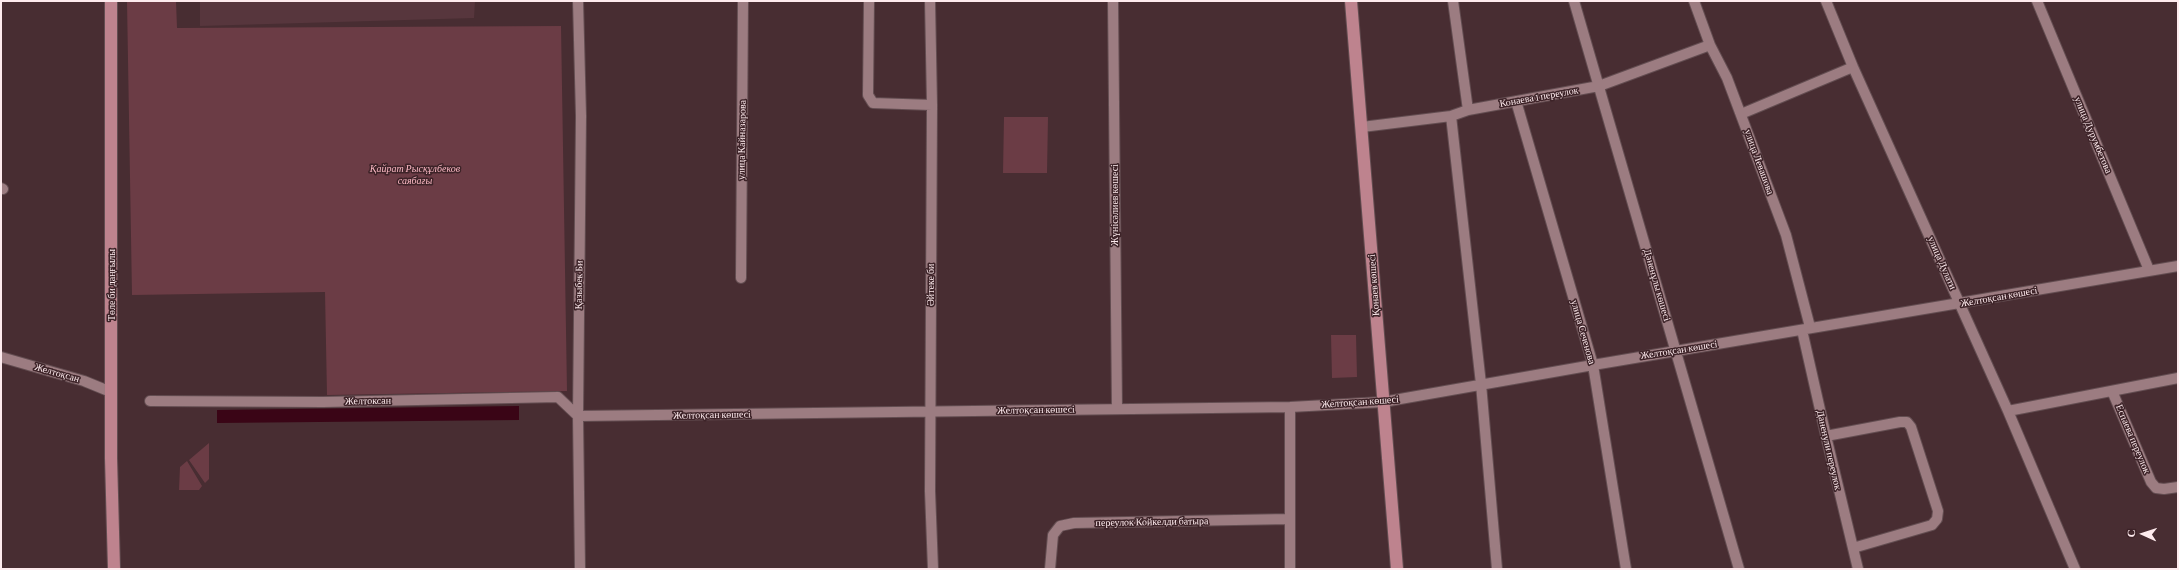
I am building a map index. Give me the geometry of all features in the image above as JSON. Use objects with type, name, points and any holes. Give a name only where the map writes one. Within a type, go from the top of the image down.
[{"type":"main road","name":"Төле би даңғылы","points":[[111,1],[111,392],[114,569]]},
{"type":"main road","name":"Қонаев көшесі","points":[[1351,1],[1397,569]]},
{"type":"street","name":"Қазыбек Би","points":[[578,1],[582,116],[578,416],[580,569]]},
{"type":"street","name":"улица Кайназарова","points":[[741,278],[743,1]]},
{"type":"street","points":[[869,1],[868,94],[874,103],[932,105]]},
{"type":"street","name":"Әйтеке би","points":[[930,1],[932,105],[930,412],[933,569]]},
{"type":"street","name":"Жүнісәлиев көшесі","points":[[1113,1],[1117,409]]},
{"type":"street","points":[[1453,1],[1468,110]]},
{"type":"street","name":"Дәненұлы көшесі","points":[[1574,1],[1739,569]]},
{"type":"street","name":"улица Левашова","points":[[1694,1],[1710,45],[1727,78],[1786,236],[1806,329]]},
{"type":"street","name":"улица Дулати","points":[[1826,1],[1853,67],[2008,411],[2075,569]]},
{"type":"street","name":"улица Дурумбетова","points":[[2037,1],[2148,270]]},
{"type":"street","name":"Конаева 1 переулок","points":[[1362,127],[1451,116],[1468,110],[1599,86],[1710,45]]},
{"type":"street","points":[[1741,114],[1853,67]]},
{"type":"street","name":"улица Сеченова","points":[[1516,101],[1593,364],[1626,569]]},
{"type":"street","points":[[1451,116],[1481,384],[1497,569]]},
{"type":"street","name":"Желтоқсан көшесі","points":[[578,416],[1290,407],[1383,402],[1593,364],[1960,304],[2148,270],[2178,266]]},
{"type":"street","name":"Даненули переулок","points":[[1806,329],[1826,436],[1858,569]]},
{"type":"street","name":"Желтоқсан","points":[[1,357],[84,381],[111,392]]},
{"type":"street","name":"Еспаева переулок","points":[[2008,411],[2178,378]]},
{"type":"street","name":"Еспаева переулок","points":[[2112,391],[2151,482],[2156,488],[2164,489],[2178,487]]},
{"type":"street","name":"Желтоксан","points":[[150,401],[323,402],[558,397],[578,416]]},
{"type":"street","points":[[1290,407],[1290,569]]},
{"type":"street","points":[[1826,436],[1907,422],[1911,427],[1938,511],[1937,519],[1932,525],[1853,548]]},
{"type":"street","name":"переулок Койкелди батыра","points":[[1050,569],[1050,546],[1053,535],[1060,526],[1074,523],[1290,519]]},
{"type":"shaded area","points":[[200,1],[475,1],[474,18],[200,26]]},
{"type":"shaded area","points":[[519,406],[519,420],[217,423],[217,410]]},
{"type":"green space","name":"Қайрат Рысқұлбеков саябағы","points":[[127,1],[176,1],[177,28],[561,26],[567,391],[327,395],[325,292],[132,295]]},
{"type":"green space","points":[[1004,117],[1048,117],[1047,173],[1003,173]]},
{"type":"green space","points":[[1331,335],[1356,335],[1357,377],[1332,378]]},
{"type":"green space","points":[[209,443],[209,479],[205,483],[189,460]]},
{"type":"green space","points":[[187,461],[202,486],[199,490],[179,490],[180,467]]}]
